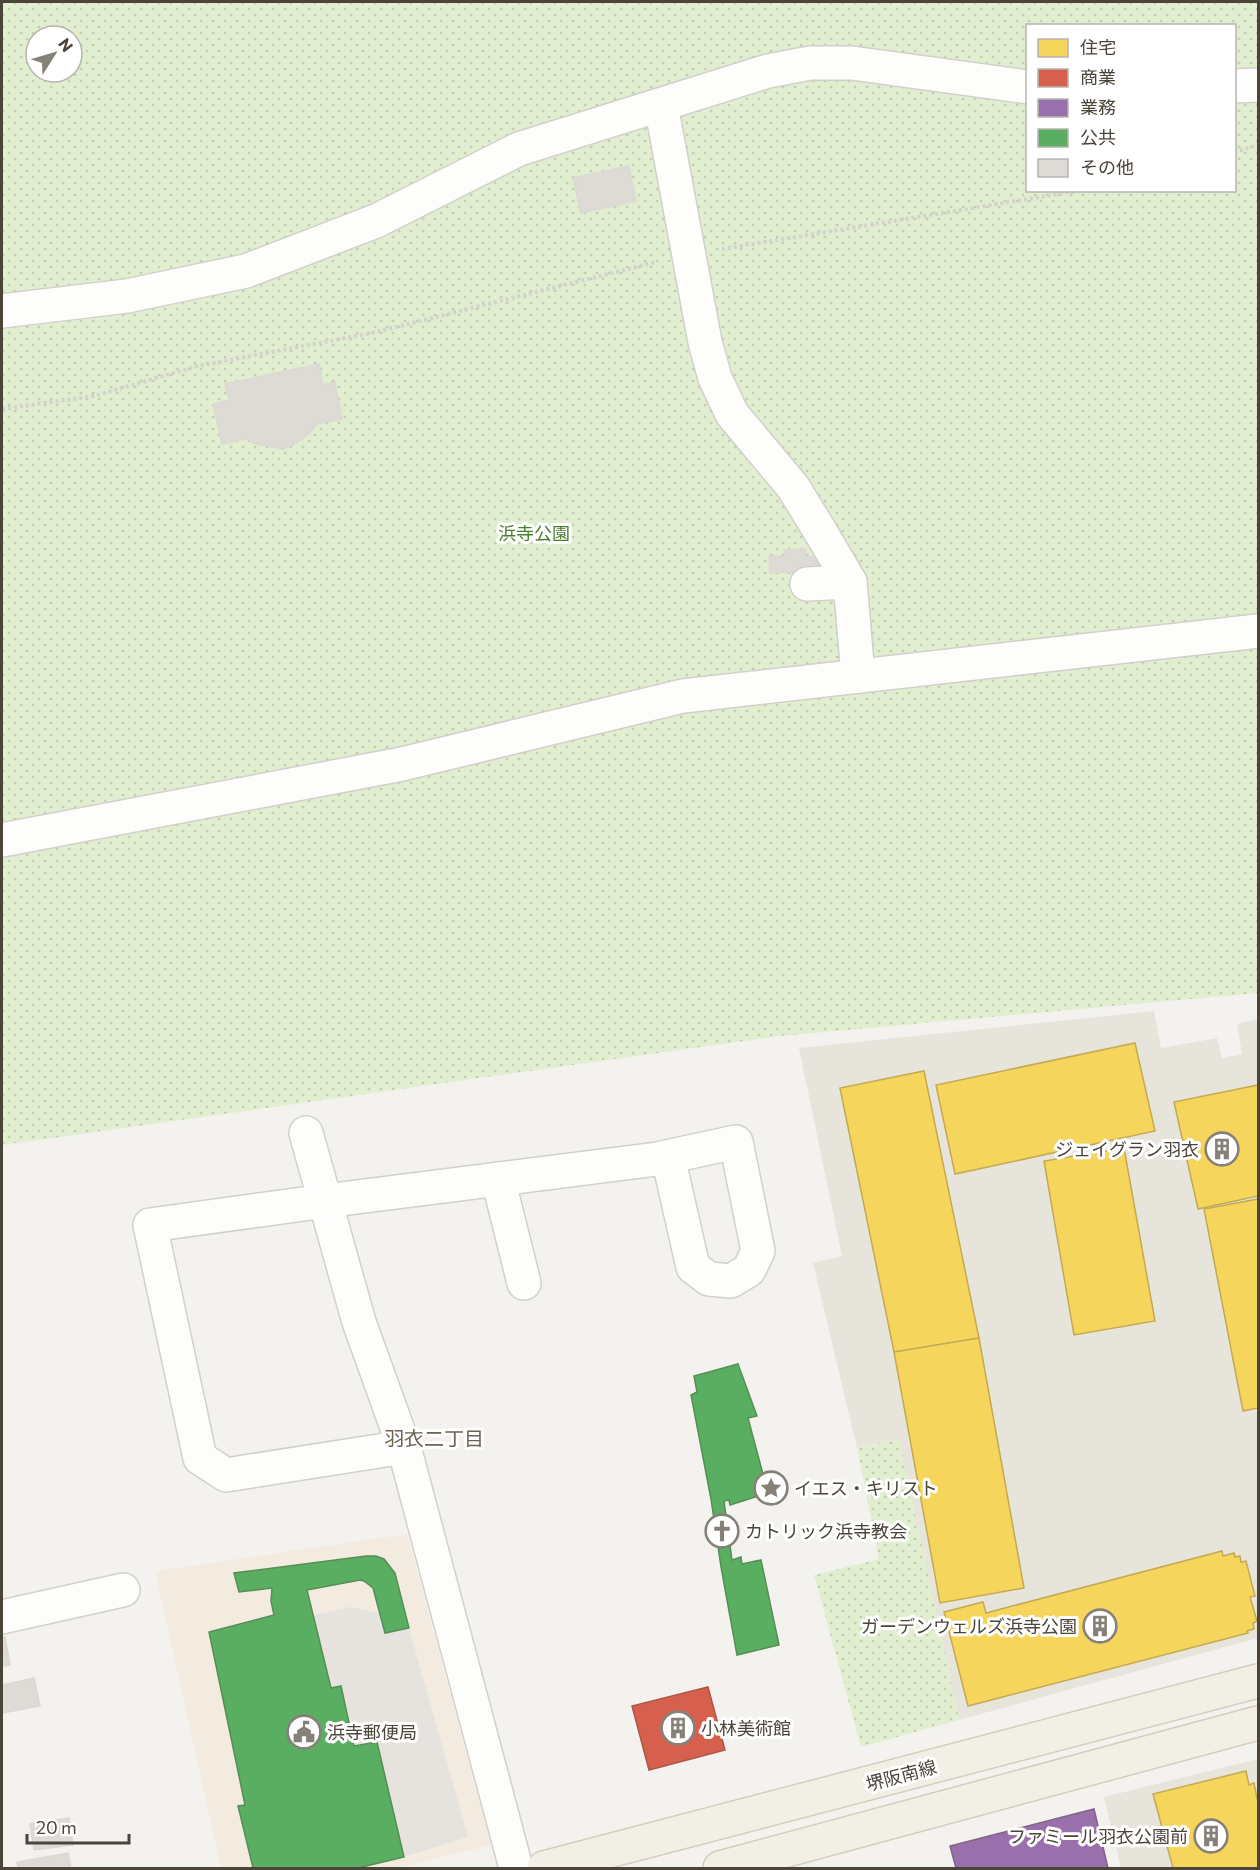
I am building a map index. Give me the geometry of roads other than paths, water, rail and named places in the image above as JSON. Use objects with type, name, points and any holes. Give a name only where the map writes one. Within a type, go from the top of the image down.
[{"type":"main road","name":"堺阪南線","points":[[544,1869],[1258,1681]]},
{"type":"main road","points":[[720,1869],[772,1862],[1258,1723]]},
{"type":"street","points":[[2,311],[127,296],[246,271],[376,221],[519,148],[768,71],[810,63],[852,63],[1026,87]]},
{"type":"street","points":[[1236,86],[1258,85]]},
{"type":"street","points":[[661,105],[705,342],[715,378],[732,414],[793,487],[850,582],[858,675]]},
{"type":"street","points":[[807,584],[850,582]]},
{"type":"street","points":[[2,840],[402,764],[683,696],[1258,631]]},
{"type":"street","points":[[306,1133],[359,1322],[404,1447],[516,1869]]},
{"type":"street","points":[[404,1447],[226,1475],[200,1458],[150,1225],[668,1157]]},
{"type":"street","points":[[498,1179],[524,1283]]},
{"type":"street","points":[[2,1617],[123,1590]]},
{"type":"place","name":"ジェイグラン羽衣","points":[[1222,1149]]},
{"type":"place","name":"イエス・キリスト","points":[[771,1488]]},
{"type":"place","name":"カトリック浜寺教会","points":[[722,1531]]},
{"type":"place","name":"ガーデンウェルズ浜寺公園","points":[[1100,1626]]},
{"type":"place","name":"小林美術館","points":[[678,1728]]},
{"type":"place","name":"浜寺郵便局","points":[[304,1732]]},
{"type":"place","name":"ファミール羽衣公園前","points":[[1211,1836]]},
{"type":"district","name":"羽衣二丁目","points":[[434,1438]]},
{"type":"park label","name":"浜寺公園","points":[[534,533]]}]
